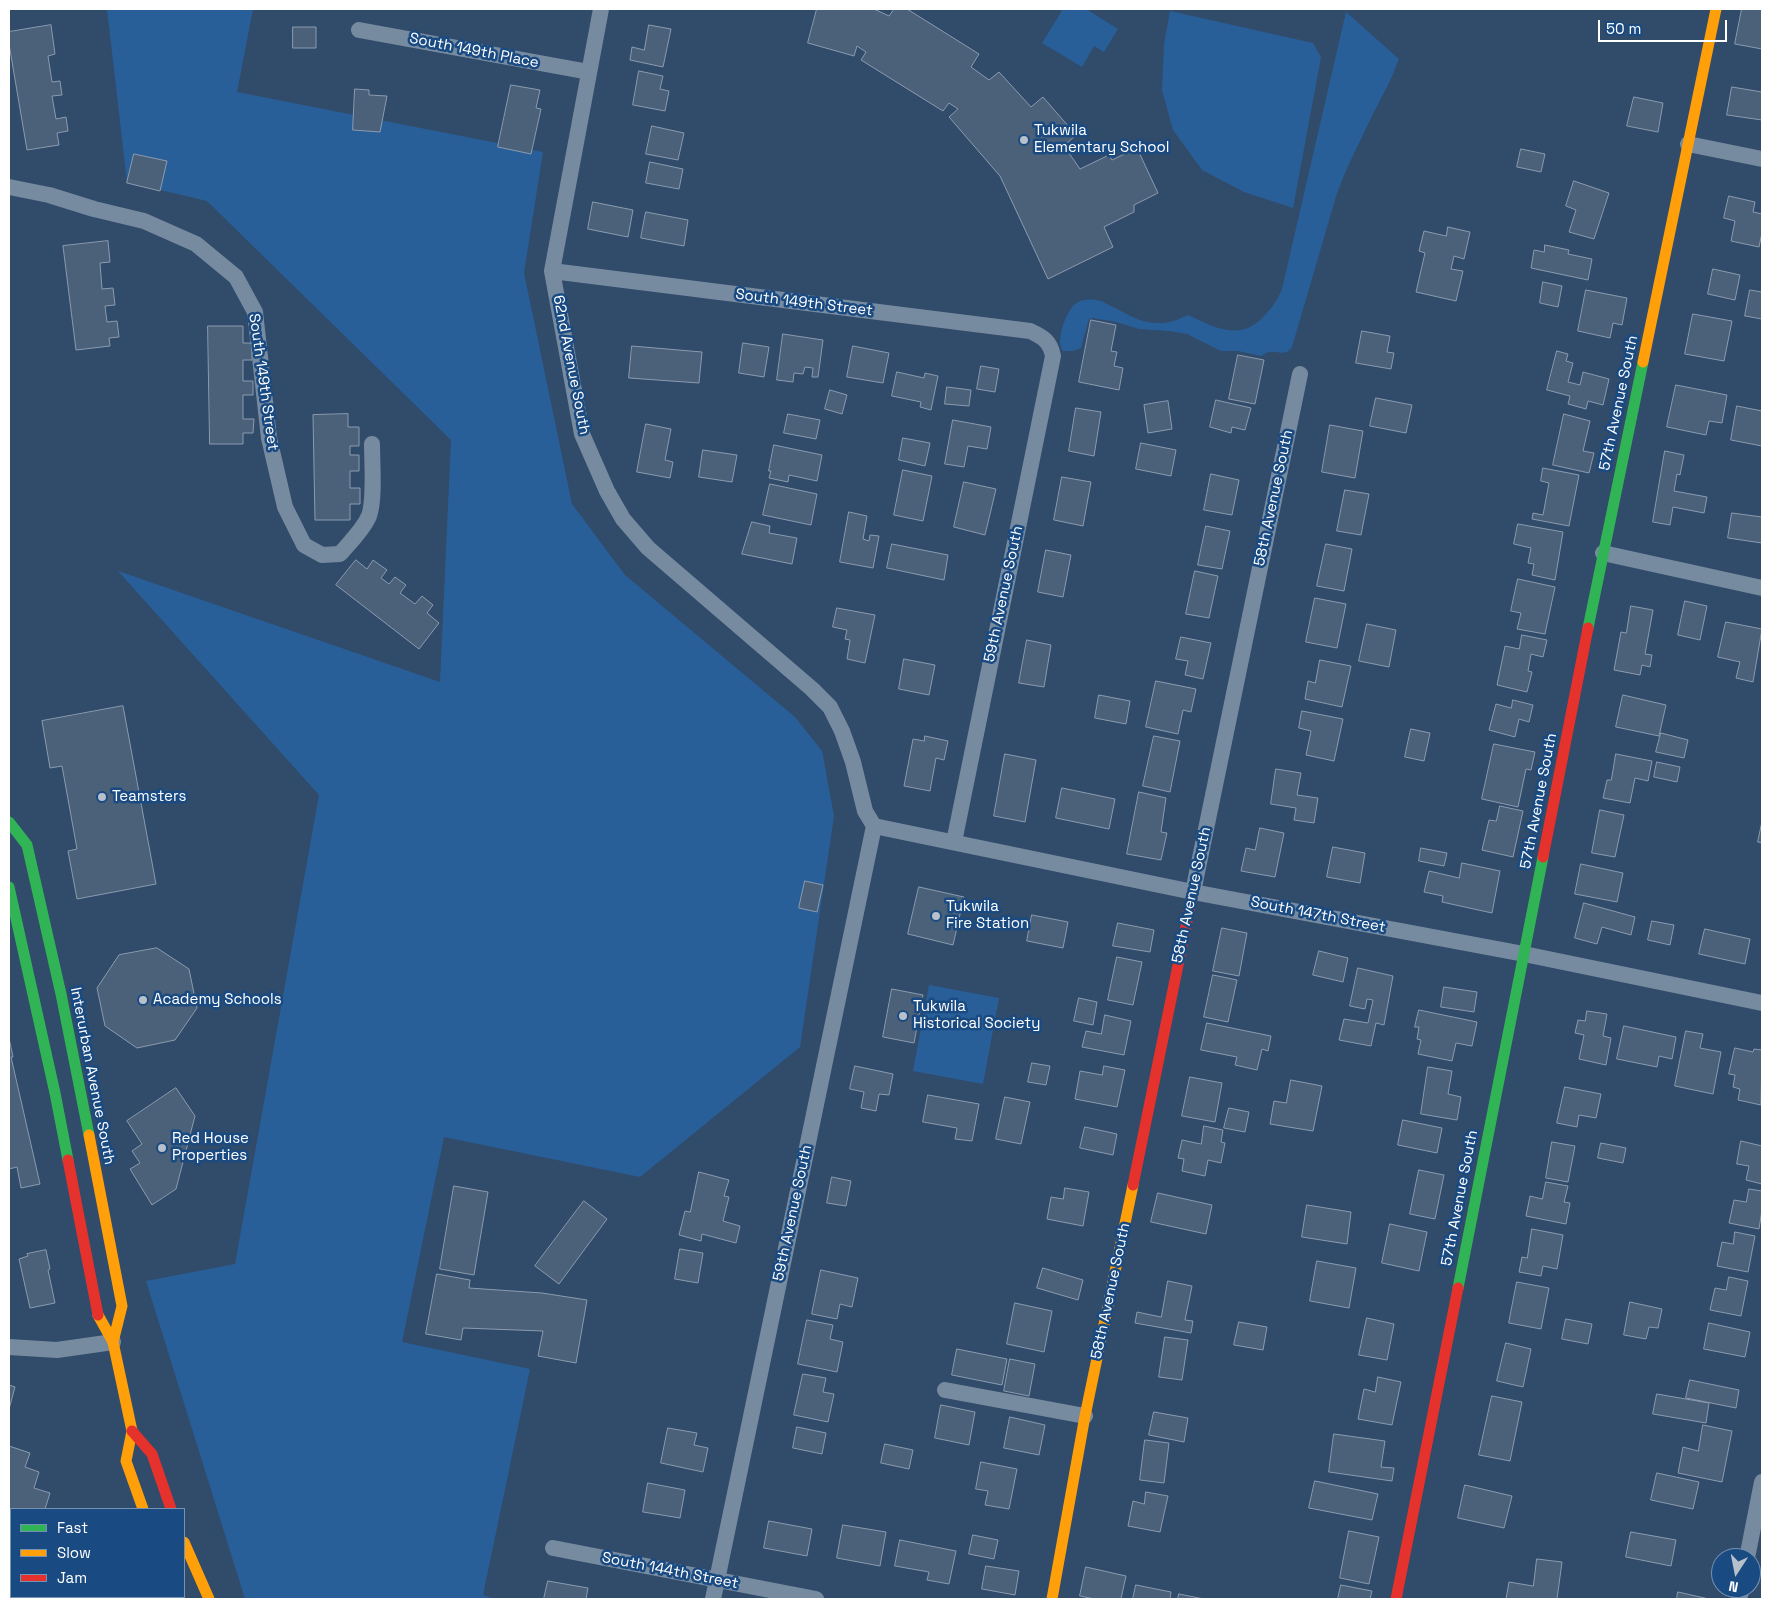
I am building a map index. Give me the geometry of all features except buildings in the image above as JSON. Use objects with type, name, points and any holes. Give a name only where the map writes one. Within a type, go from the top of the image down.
[{"type":"street","name":"62nd Avenue South","points":[[601,9],[552,271],[582,434],[607,491],[624,519],[648,548],[812,689],[830,708],[842,730],[854,762],[865,810],[874,826]]},
{"type":"street","name":"57th Avenue South","points":[[1396,1599],[1604,554],[1716,9]]},
{"type":"street","name":"South 149th Place","points":[[359,30],[589,72]]},
{"type":"street","points":[[1688,144],[1762,159]]},
{"type":"street","name":"South 149th Street","points":[[9,187],[49,195],[94,209],[144,221],[196,244],[236,277],[255,312],[269,438],[285,507],[304,545],[322,555],[340,554],[359,531],[369,515],[372,444]]},
{"type":"street","name":"South 149th Street","points":[[552,271],[1030,331],[1041,336],[1051,346]]},
{"type":"street","name":"59th Avenue South","points":[[954,842],[1053,356],[1051,346]]},
{"type":"street","name":"58th Avenue South","points":[[1052,1599],[1085,1416],[1300,374]]},
{"type":"street","points":[[1604,554],[1762,588]]},
{"type":"street","name":"Interurban Avenue South","points":[[9,822],[27,845],[90,1141],[122,1306],[114,1342]]},
{"type":"street","name":"59th Avenue South","points":[[713,1599],[874,826]]},
{"type":"street","name":"South 147th Street","points":[[874,826],[1193,892],[1524,954],[1762,1003]]},
{"type":"street","name":"Interurban Avenue South","points":[[9,887],[55,1092],[96,1312],[114,1342],[132,1431],[126,1461],[143,1508]]},
{"type":"street","points":[[9,1347],[57,1350],[114,1342]]},
{"type":"street","points":[[945,1390],[1085,1416]]},
{"type":"street","name":"Interurban Avenue South","points":[[132,1431],[152,1454],[171,1508]]},
{"type":"street","points":[[1750,1548],[1762,1482]]},
{"type":"street","points":[[185,1544],[209,1599]]},
{"type":"street","name":"South 144th Street","points":[[553,1548],[816,1599]]},
{"type":"shaded area","points":[[107,9],[253,9],[237,92],[543,152],[524,273],[572,504],[625,575],[795,717],[822,751],[834,816],[800,1047],[640,1177],[444,1137],[402,1342],[530,1369],[483,1595],[494,1599],[245,1599],[146,1281],[235,1264],[319,795],[118,571],[440,682],[451,440],[207,201],[127,182]]},
{"type":"shaded area","points":[[1063,9],[1086,9],[1118,29],[1104,52],[1094,46],[1082,67],[1042,43]]},
{"type":"shaded area","points":[[1170,11],[1313,43],[1321,57],[1293,208],[1244,192],[1202,170],[1173,130],[1162,90],[1164,44]]},
{"type":"shaded area","points":[[1346,12],[1399,59],[1337,193],[1292,347],[1289,351],[1282,353],[1270,352],[1261,356],[1238,351],[1221,351],[1187,334],[1139,329],[1093,318],[1089,319],[1081,348],[1073,351],[1063,351],[1060,341],[1065,320],[1075,304],[1084,300],[1101,301],[1143,321],[1163,323],[1188,315],[1215,327],[1233,331],[1251,326],[1260,320],[1270,309],[1282,289]]},
{"type":"shaded area","points":[[929,985],[999,998],[983,1084],[913,1071]]},
{"type":"traffic: fast","points":[[1588,628],[1643,362]]},
{"type":"traffic: fast","points":[[9,822],[27,845],[61,994],[89,1135]]},
{"type":"traffic: fast","points":[[1458,1288],[1543,857]]},
{"type":"traffic: fast","points":[[9,887],[68,1160]]},
{"type":"traffic: slow","points":[[1643,362],[1716,9]]},
{"type":"traffic: slow","points":[[89,1135],[122,1306],[113,1342]]},
{"type":"traffic: slow","points":[[1052,1599],[1085,1416],[1133,1185]]},
{"type":"traffic: slow","points":[[98,1315],[113,1342],[132,1431],[126,1461],[143,1508]]},
{"type":"traffic: slow","points":[[185,1544],[209,1599]]},
{"type":"traffic: jam","points":[[1543,857],[1588,628]]},
{"type":"traffic: jam","points":[[1133,1185],[1193,892]]},
{"type":"traffic: jam","points":[[68,1160],[98,1315]]},
{"type":"traffic: jam","points":[[1396,1599],[1458,1288]]},
{"type":"traffic: jam","points":[[132,1431],[152,1454],[171,1508]]},
{"type":"place","name":"Tukwila Elementary School","points":[[1024,140]]},
{"type":"place","name":"Teamsters","points":[[102,797]]},
{"type":"place","name":"Tukwila Fire Station","points":[[936,916]]},
{"type":"place","name":"Academy Schools","points":[[143,1000]]},
{"type":"place","name":"Tukwila Historical Society","points":[[903,1016]]},
{"type":"place","name":"Red House Properties","points":[[162,1148]]}]
